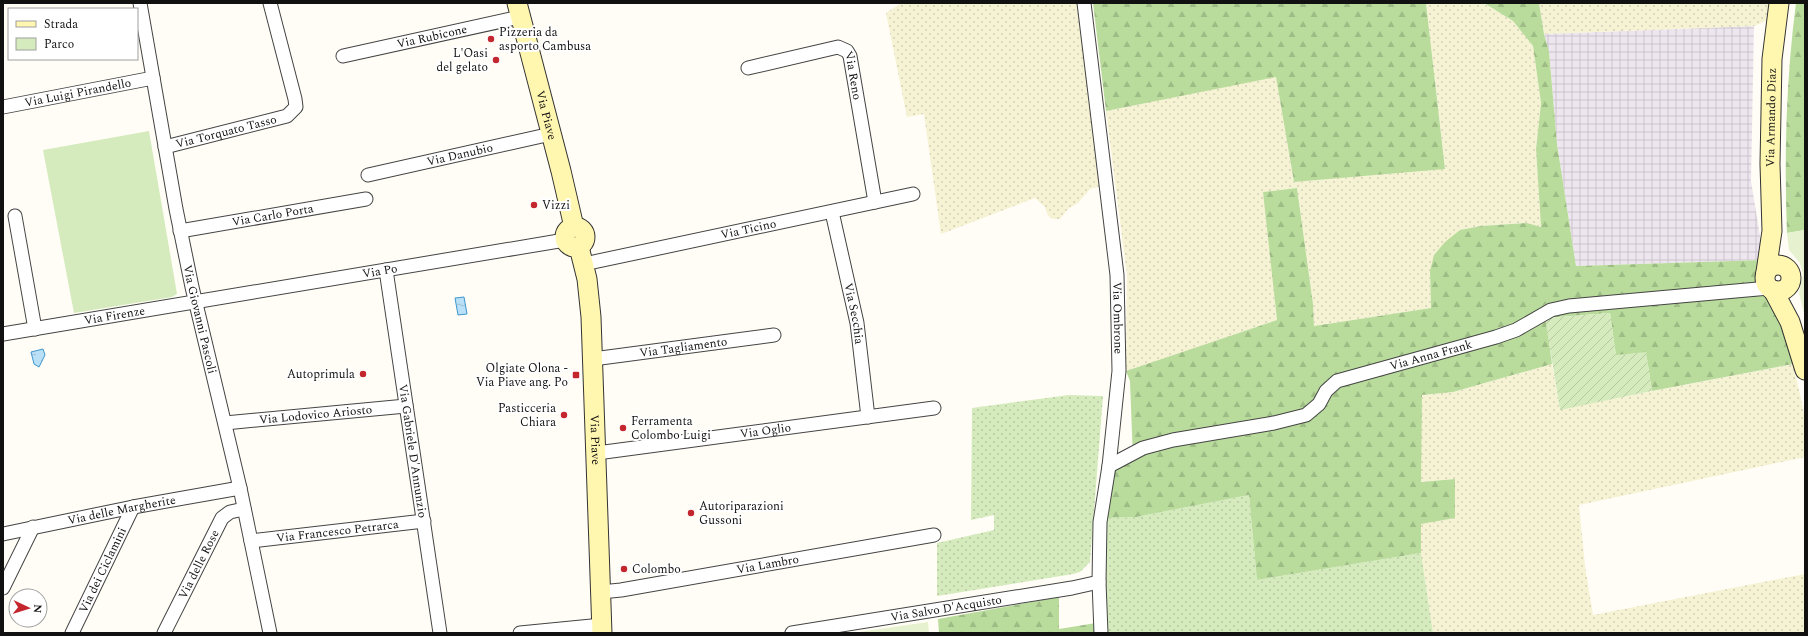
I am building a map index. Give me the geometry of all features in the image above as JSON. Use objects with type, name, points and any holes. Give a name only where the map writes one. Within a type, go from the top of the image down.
[{"type":"street","name":"Via Giovanni Pascoli","points":[[140,3],[180,231],[195,302],[240,488],[270,633]]},
{"type":"street","name":"Via Torquato Tasso","points":[[165,146],[287,116],[296,107],[270,3]]},
{"type":"street","name":"Via Ombrone","points":[[1084,3],[1117,275],[1119,371],[1109,466],[1100,522],[1099,582],[1101,633]]},
{"type":"street","name":"Via Armando Diaz","points":[[1779,3],[1772,59],[1770,164],[1772,231],[1769,284],[1790,322],[1805,370]]},
{"type":"street","name":"Via Rubicone","points":[[343,56],[518,10]]},
{"type":"street","name":"Via Piave","points":[[518,10],[571,208],[576,245],[589,294],[597,453],[602,629]]},
{"type":"street","name":"Via Reno","points":[[748,68],[838,47],[847,51],[850,56],[875,202]]},
{"type":"street","name":"Via Luigi Pirandello","points":[[3,107],[153,78]]},
{"type":"street","name":"Via Danubio","points":[[368,175],[551,134]]},
{"type":"street","name":"Via Ticino","points":[[576,245],[832,212],[913,194]]},
{"type":"street","name":"Via Carlo Porta","points":[[180,231],[366,199]]},
{"type":"street","name":"Via Secchia","points":[[832,212],[857,324],[868,417]]},
{"type":"street","points":[[15,216],[35,329]]},
{"type":"street","name":"Via Armando Diaz","points":[[1772,231],[1777,253],[1788,274],[1790,322]]},
{"type":"street","name":"Via Po","points":[[195,302],[386,270],[576,245]]},
{"type":"street","points":[[1781,265],[1788,274],[1788,286],[1782,291],[1769,284],[1772,266],[1781,265]]},
{"type":"street","name":"Via Gabriele D'Annunzio","points":[[386,270],[440,633]]},
{"type":"street","name":"Via Anna Frank","points":[[1109,466],[1143,448],[1173,440],[1274,423],[1306,415],[1319,404],[1326,391],[1337,381],[1496,337],[1516,330],[1551,310],[1569,306],[1769,284]]},
{"type":"street","name":"Via Firenze","points":[[3,334],[195,302]]},
{"type":"street","name":"Via Tagliamento","points":[[593,359],[774,335]]},
{"type":"street","name":"Via Lodovico Ariosto","points":[[224,422],[406,406]]},
{"type":"street","name":"Via Oglio","points":[[597,453],[934,408]]},
{"type":"street","name":"Via delle Margherite","points":[[3,534],[133,507],[240,488]]},
{"type":"street","name":"Via dei Ciclamini","points":[[72,633],[133,507]]},
{"type":"street","name":"Via delle Rose","points":[[164,633],[222,518],[230,512],[244,508]]},
{"type":"street","name":"Via Francesco Petrarca","points":[[251,541],[424,521]]},
{"type":"street","points":[[3,588],[33,528]]},
{"type":"street","name":"Via Lambro","points":[[601,592],[621,590],[934,535]]},
{"type":"street","name":"Via Salvo D'Acquisto","points":[[792,633],[1072,588],[1099,582]]},
{"type":"street","points":[[520,633],[602,629]]},
{"type":"shaded area","points":[[901,3],[1078,3],[1102,186],[1090,189],[1078,203],[1068,209],[1060,219],[1053,219],[1048,216],[1045,207],[1035,198],[941,234],[924,114],[907,117],[886,13]]},
{"type":"shaded area","points":[[1426,3],[1484,3],[1513,21],[1533,46],[1541,103],[1536,149],[1541,227],[1527,223],[1481,226],[1460,230],[1430,271],[1431,308],[1314,326],[1313,304],[1297,188],[1264,192],[1277,320],[1126,371],[1127,275],[1106,111],[1276,76],[1294,182],[1445,168]]},
{"type":"shaded area","points":[[1539,3],[1770,3],[1768,20],[1754,26],[1544,34]]},
{"type":"shaded area","points":[[1754,26],[1751,181],[1764,260],[1576,266],[1557,144],[1549,51],[1544,34]]},
{"type":"shaded area","points":[[1552,364],[1560,409],[1793,364],[1805,417],[1805,457],[1579,505],[1585,566],[1593,615],[1805,574],[1805,633],[1433,633],[1421,553],[1421,524],[1455,479],[1421,482],[1421,395],[1453,392]]},
{"type":"green space","points":[[1093,3],[1426,3],[1445,169],[1294,182],[1276,77],[1106,111]]},
{"type":"green space","points":[[1484,3],[1539,3],[1544,34],[1549,51],[1557,144],[1576,266],[1764,260],[1756,276],[1756,280],[1761,289],[1771,297],[1793,364],[1652,391],[1646,353],[1616,356],[1610,313],[1546,318],[1552,364],[1453,392],[1422,395],[1421,482],[1455,479],[1455,518],[1421,524],[1421,553],[1257,580],[1249,495],[1136,517],[1107,518],[1115,471],[1133,460],[1130,381],[1126,371],[1277,320],[1263,192],[1297,188],[1313,304],[1314,326],[1431,308],[1430,271],[1434,255],[1445,242],[1460,230],[1481,226],[1527,223],[1541,227],[1536,149],[1541,103],[1533,46],[1513,21]]},
{"type":"green space","points":[[1796,3],[1805,3],[1805,230],[1787,233],[1786,175],[1788,89]]},
{"type":"green space","points":[[149,131],[177,294],[172,297],[74,313],[43,150]]},
{"type":"green space","points":[[1805,230],[1805,317],[1799,293],[1803,274],[1800,263],[1789,250],[1787,233]]},
{"type":"green space","points":[[1610,313],[1616,355],[1646,352],[1652,391],[1560,410],[1545,318]]},
{"type":"green space","points":[[1069,395],[1103,396],[1090,562],[1080,572],[1073,574],[937,596],[937,543],[994,530],[994,515],[971,520],[972,408]]},
{"type":"green space","points":[[1249,495],[1257,580],[1421,553],[1433,633],[1106,633],[1105,581],[1107,518],[1136,517]]},
{"type":"green space","points":[[1059,597],[1059,629],[1096,623],[1096,633],[939,633],[938,619]]},
{"type":"green space","points":[[928,622],[929,633],[859,633],[859,632]]},
{"type":"water","points":[[464,297],[467,314],[458,315],[455,298]]},
{"type":"water","points":[[43,349],[45,355],[39,367],[34,364],[31,352]]},
{"type":"place","name":"Pizzeria da asporto Cambusa","points":[[491,39]]},
{"type":"place","name":"L'Oasi del gelato","points":[[496,60]]},
{"type":"place","name":"Vizzi","points":[[534,205]]},
{"type":"place","name":"Autoprimula","points":[[363,374]]},
{"type":"place","name":"Olgiate Olona - Via Piave ang. Po","points":[[576,375]]},
{"type":"place","name":"Pasticceria Chiara","points":[[564,415]]},
{"type":"place","name":"Ferramenta Colombo Luigi","points":[[623,428]]},
{"type":"place","name":"Autoriparazioni Gussoni","points":[[691,513]]},
{"type":"place","name":"Colombo","points":[[624,569]]}]
